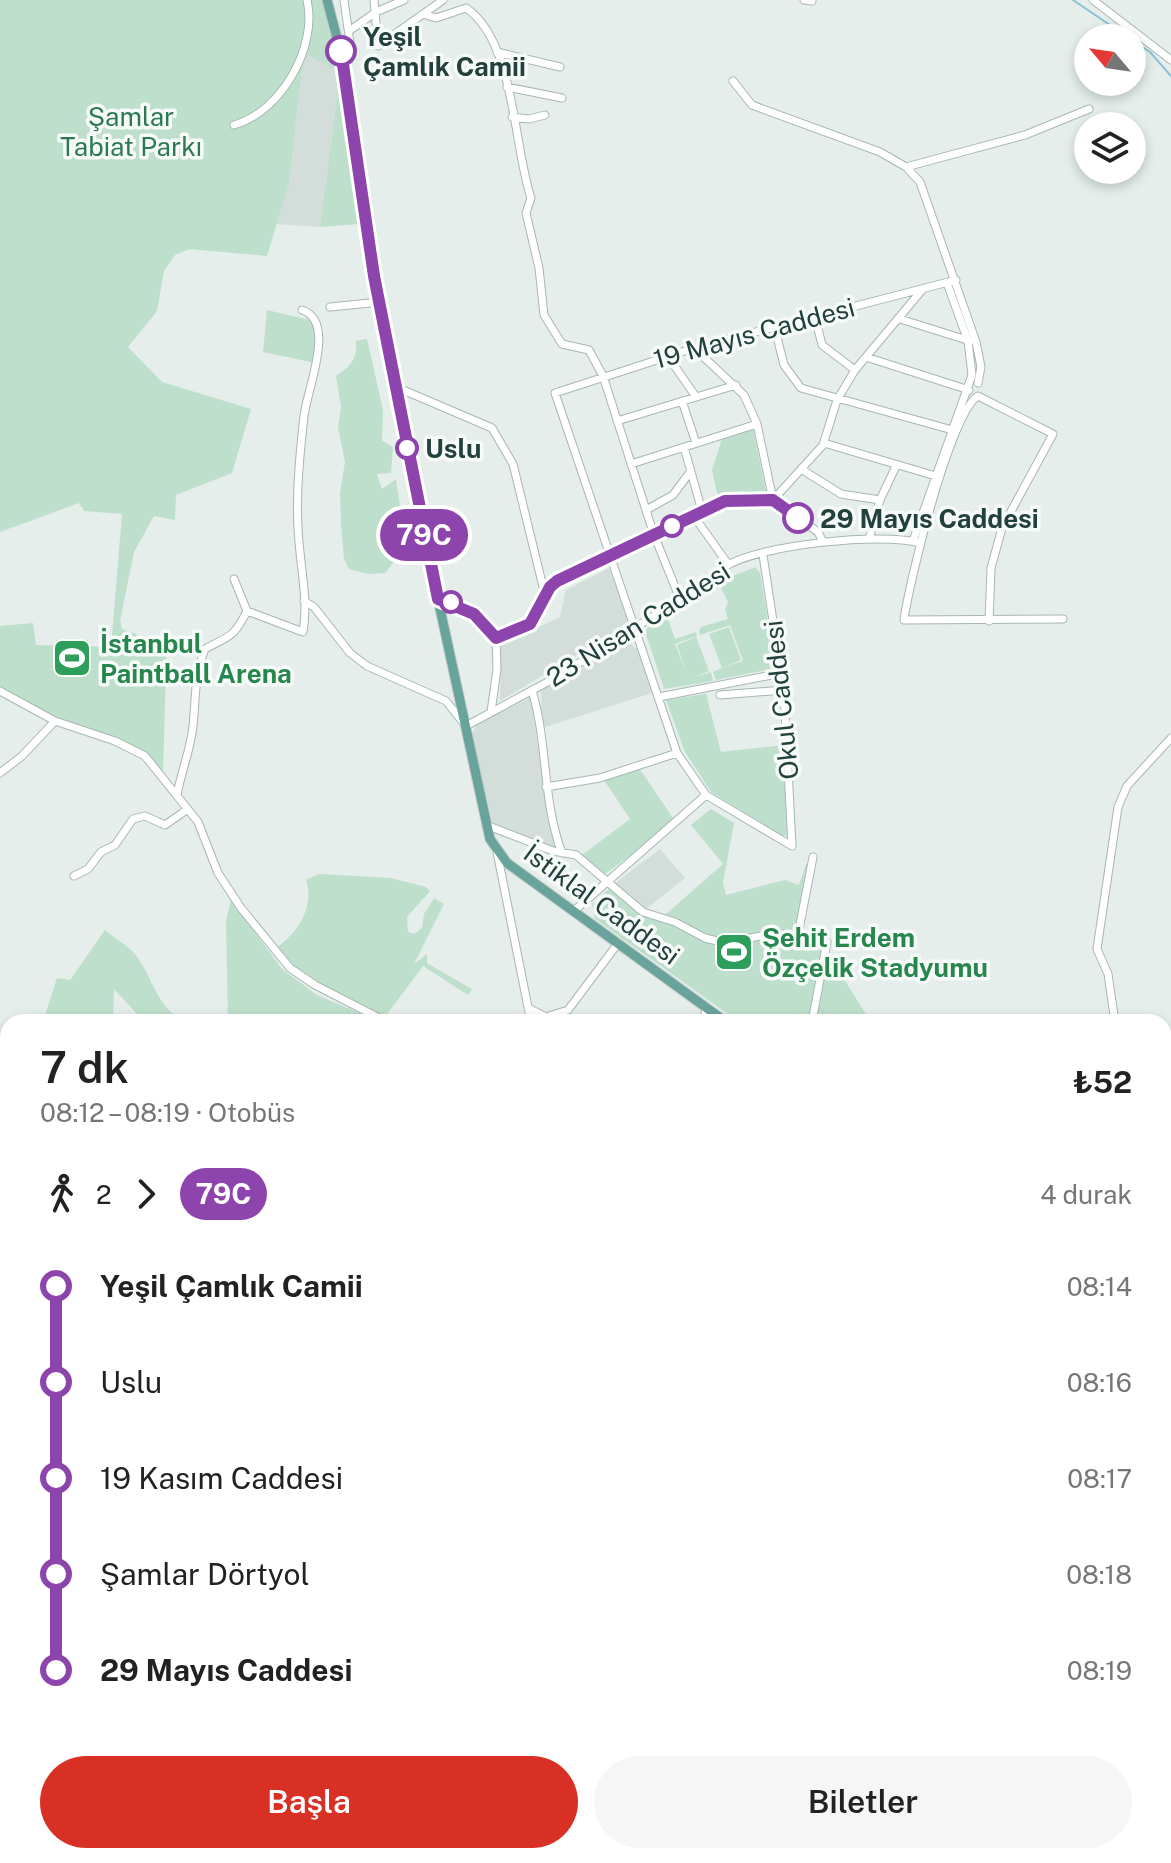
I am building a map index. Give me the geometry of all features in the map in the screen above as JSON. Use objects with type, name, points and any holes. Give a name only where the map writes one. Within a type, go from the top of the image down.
[{"type":"main road","name":"İstiklal Caddesi","points":[[327,0],[346,72],[361,197],[396,387],[486,825],[497,852],[507,863],[716,1014]]},
{"type":"street","points":[[234,125],[263,113],[286,84],[311,18],[307,0]]},
{"type":"street","points":[[344,0],[349,31],[346,72]]},
{"type":"street","points":[[374,0],[378,46],[426,15],[437,2]]},
{"type":"street","points":[[349,31],[376,12],[404,0]]},
{"type":"street","points":[[804,0],[812,1]]},
{"type":"street","points":[[1093,0],[1171,60]]},
{"type":"street","points":[[426,15],[436,18],[466,8],[484,26],[497,52],[531,198],[526,213],[539,268],[544,315],[562,344],[589,350],[603,376],[654,535],[680,599]]},
{"type":"street","points":[[497,52],[560,67]]},
{"type":"street","points":[[733,81],[752,105],[880,152],[906,167],[928,199],[951,281],[980,360],[978,383]]},
{"type":"street","points":[[507,87],[562,98]]},
{"type":"street","points":[[906,167],[1025,135],[1089,109]]},
{"type":"street","points":[[512,117],[529,119],[545,115]]},
{"type":"street","name":"19 Mayıs Caddesi","points":[[612,554],[555,393],[667,355],[951,281]]},
{"type":"street","points":[[773,500],[824,443],[837,400],[855,370],[922,290]]},
{"type":"street","points":[[330,307],[380,302]]},
{"type":"street","points":[[234,579],[247,611],[303,632],[304,601],[297,524],[299,475],[306,395],[319,348],[319,324],[311,313],[302,310]]},
{"type":"street","points":[[815,317],[822,345],[855,370]]},
{"type":"street","points":[[900,319],[972,342]]},
{"type":"street","points":[[774,325],[784,365],[795,384],[837,400],[955,431]]},
{"type":"street","points":[[972,342],[973,368],[969,390],[916,542],[904,620],[1063,619]]},
{"type":"street","points":[[694,348],[744,395],[757,424],[773,500]]},
{"type":"street","points":[[667,355],[696,397]]},
{"type":"street","points":[[866,357],[969,390]]},
{"type":"street","points":[[617,421],[736,385]]},
{"type":"street","points":[[396,387],[492,428],[513,464],[545,595]]},
{"type":"street","points":[[955,431],[970,403],[983,397],[1053,434],[1002,528],[991,568],[989,621]]},
{"type":"street","points":[[682,401],[696,443]]},
{"type":"street","points":[[631,464],[757,424]]},
{"type":"street","points":[[824,443],[938,477]]},
{"type":"street","points":[[684,447],[702,511]]},
{"type":"street","points":[[869,539],[880,500],[896,466]]},
{"type":"street","points":[[801,469],[841,494],[880,500]]},
{"type":"street","points":[[646,510],[673,495],[690,472]]},
{"type":"street","points":[[496,638],[530,624],[545,595],[557,581],[725,501],[773,500],[818,532],[823,542]]},
{"type":"street","points":[[693,515],[728,564]]},
{"type":"street","name":"23 Nisan Caddesi","points":[[466,726],[636,627],[728,564],[823,542],[869,539],[916,542]]},
{"type":"street","points":[[575,910],[706,795],[677,753],[612,554]]},
{"type":"street","name":"Okul Caddesi","points":[[706,795],[792,846],[784,690],[763,555]]},
{"type":"street","points":[[438,599],[474,614],[496,638],[497,669],[491,712]]},
{"type":"street","points":[[304,601],[314,607],[350,653],[367,666],[446,701],[466,726]]},
{"type":"street","points":[[177,795],[193,728],[194,679],[202,657],[210,646],[228,641],[237,632],[247,611]]},
{"type":"street","points":[[659,697],[782,673]]},
{"type":"street","points":[[532,690],[544,747],[546,787],[562,853]]},
{"type":"street","points":[[720,695],[784,690]]},
{"type":"street","points":[[0,691],[55,721],[115,741],[145,756],[198,822],[218,873],[241,908],[290,968],[315,985],[371,1014]]},
{"type":"street","points":[[446,701],[459,693]]},
{"type":"street","points":[[0,773],[22,756],[55,721]]},
{"type":"street","points":[[1114,1014],[1108,974],[1097,949],[1118,807],[1127,786],[1171,738]]},
{"type":"street","points":[[546,787],[600,778],[677,753]]},
{"type":"street","points":[[74,876],[88,869],[101,852],[115,845],[133,819],[145,816],[165,825],[188,809]]},
{"type":"street","points":[[486,825],[582,859],[643,912],[715,941],[739,942],[775,933],[827,942],[814,1014]]},
{"type":"street","points":[[497,852],[529,1014]]},
{"type":"street","points":[[798,935],[813,857]]},
{"type":"street","points":[[560,1014],[565,1013],[619,942]]},
{"type":"street","points":[[705,1014],[706,1006]]},
{"type":"street","points":[[528,1008],[540,1014]]},
{"type":"shaded area","points":[[304,51],[340,73],[320,227],[274,224],[289,183]]},
{"type":"shaded area","points":[[609,568],[628,621],[625,626],[500,701],[501,645],[560,617],[566,590]]},
{"type":"shaded area","points":[[625,639],[638,650],[652,693],[542,728],[541,689]]},
{"type":"shaded area","points":[[531,697],[544,792],[557,849],[493,824],[472,735],[477,724]]},
{"type":"shaded area","points":[[660,849],[685,878],[646,909],[614,884]]},
{"type":"green space","name":"Şamlar Tabiat Parkı","points":[[0,0],[322,0],[340,73],[304,52],[289,183],[267,256],[189,249],[175,255],[164,271],[157,311],[128,347],[162,382],[251,409],[232,473],[176,495],[175,520],[154,516],[134,552],[120,621],[122,629],[136,634],[141,642],[155,642],[167,632],[163,775],[149,756],[69,725],[0,691],[0,626],[33,623],[36,645],[111,647],[122,514],[84,511],[79,503],[0,532]]},
{"type":"green space","points":[[340,73],[359,224],[320,227]]},
{"type":"green space","points":[[267,310],[314,321],[317,327],[315,363],[263,352]]},
{"type":"green space","points":[[367,339],[383,410],[382,441],[393,447],[391,473],[377,474],[382,489],[396,479],[403,528],[400,550],[385,573],[368,574],[349,569],[344,559],[340,493],[345,462],[338,427],[341,407],[336,376],[352,362],[356,341]]},
{"type":"green space","points":[[753,429],[767,496],[718,498],[712,470],[722,439]]},
{"type":"green space","points":[[755,567],[760,573],[776,668],[716,680],[713,672],[722,668],[709,634],[729,627],[741,660],[724,667],[743,661],[730,625],[700,635],[699,631],[701,627],[728,619],[725,610],[728,602],[718,582]]},
{"type":"green space","points":[[667,616],[675,639],[696,632],[697,636],[675,644],[689,679],[677,645],[696,637],[709,671],[694,677],[711,672],[713,681],[664,689],[645,631],[656,620]]},
{"type":"green space","points":[[706,694],[721,752],[784,745],[787,835],[781,836],[711,792],[685,752],[666,700]]},
{"type":"green space","points":[[639,768],[675,821],[604,875],[582,855],[630,819],[604,780]]},
{"type":"green space","points":[[711,809],[734,823],[723,883],[726,895],[785,880],[799,885],[806,864],[814,867],[801,932],[777,930],[735,939],[714,938],[666,914],[723,864],[691,825]]},
{"type":"green space","points":[[319,874],[391,878],[426,887],[430,891],[407,917],[408,932],[414,934],[422,928],[424,914],[434,898],[444,904],[414,964],[427,954],[427,963],[472,989],[468,995],[423,966],[387,1014],[372,1014],[299,977],[276,948],[291,935],[306,910],[306,880]]},
{"type":"green space","name":"Şehit Erdem Özçelik Stadyumu","points":[[610,888],[639,913],[672,924],[711,944],[735,945],[772,936],[824,944],[810,1014],[728,1014],[595,919],[592,904]]},
{"type":"green space","points":[[231,900],[282,969],[317,995],[361,1014],[228,1014],[226,921]]},
{"type":"green space","points":[[105,930],[135,954],[162,1002],[173,1014],[137,1014],[114,989],[113,1014],[46,1014],[57,978],[70,980]]},
{"type":"green space","points":[[829,955],[866,1014],[817,1014]]},
{"type":"waterway","points":[[1073,0],[1108,24]]},
{"type":"waterway","points":[[1146,49],[1171,76]]},
{"type":"bus line","name":"79C","points":[[341,51],[374,276],[438,599],[474,614],[496,638],[530,624],[550,587],[557,581],[718,503],[773,500],[798,518]]},
{"type":"place","name":"Yeşil Çamlık Camii","points":[[341,51]]},
{"type":"place","name":"Uslu","points":[[407,448]]},
{"type":"place","name":"29 Mayıs Caddesi","points":[[798,518]]},
{"type":"place","name":"İstanbul Paintball Arena","points":[[72,658]]},
{"type":"place","name":"Şehit Erdem Özçelik Stadyumu","points":[[734,952]]}]
